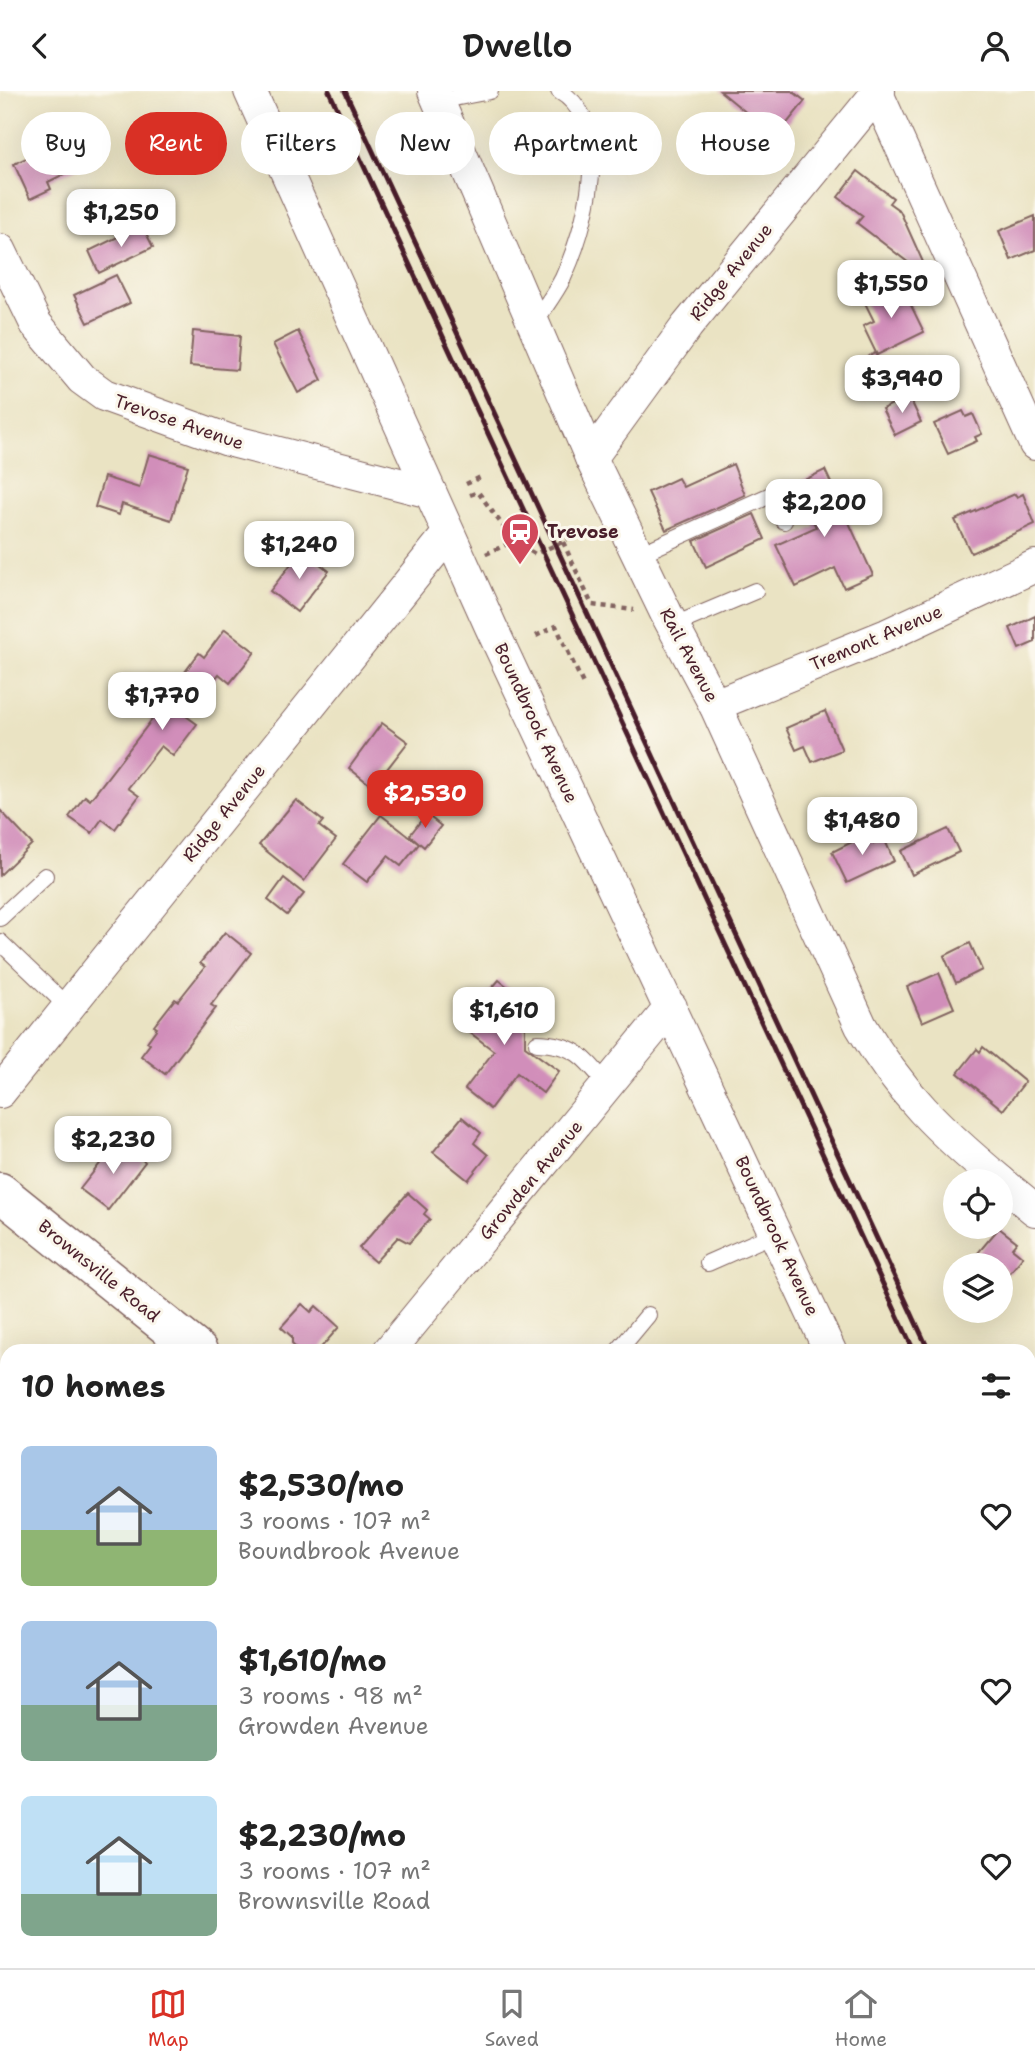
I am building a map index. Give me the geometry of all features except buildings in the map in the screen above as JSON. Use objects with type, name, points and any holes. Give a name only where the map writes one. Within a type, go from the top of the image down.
[{"type":"street","name":"Boundbrook Avenue","points":[[250,91],[449,534],[827,1344]]},
{"type":"street","points":[[877,92],[1035,444]]},
{"type":"street","name":"Ridge Avenue","points":[[591,458],[687,326],[877,92]]},
{"type":"street","name":"Rail Avenue","points":[[436,96],[591,458],[669,620],[715,705],[861,1026],[887,1070],[947,1137],[985,1169]]},
{"type":"street","name":"Trevose Avenue","points":[[0,250],[37,324],[82,379],[104,395],[228,440],[430,492]]},
{"type":"street","name":"Ridge Avenue","points":[[0,1092],[449,534]]},
{"type":"street","name":"Tremont Avenue","points":[[715,705],[887,635],[1035,566]]},
{"type":"street","name":"Growden Avenue","points":[[395,1344],[671,1007]]},
{"type":"street","name":"Brownsville Road","points":[[0,1192],[189,1344]]},
{"type":"street","name":"Rail Avenue","points":[[1013,1192],[1035,1210]]},
{"type":"lane","points":[[436,96],[490,91]]},
{"type":"lane","points":[[533,326],[562,278],[577,237],[593,170],[586,127],[569,97],[559,91]]},
{"type":"lane","points":[[638,555],[773,494],[784,521]]},
{"type":"lane","points":[[669,620],[755,591]]},
{"type":"lane","points":[[0,918],[45,876]]},
{"type":"lane","points":[[0,941],[68,1007]]},
{"type":"lane","points":[[537,1042],[558,1043],[573,1049],[586,1059],[608,1086]]},
{"type":"lane","points":[[708,1263],[776,1233]]},
{"type":"lane","points":[[624,1344],[648,1315]]},
{"type":"path","points":[[466,484],[481,477]]},
{"type":"path","points":[[471,495],[478,492],[514,541],[536,554],[565,541],[592,605],[669,620]]},
{"type":"path","points":[[502,547],[514,541]]},
{"type":"path","points":[[536,636],[556,626],[584,686]]},
{"type":"railway","points":[[329,91],[911,1344]]},
{"type":"railway","points":[[345,91],[926,1344]]},
{"type":"place","name":"Trevose","points":[[520,566]]}]
